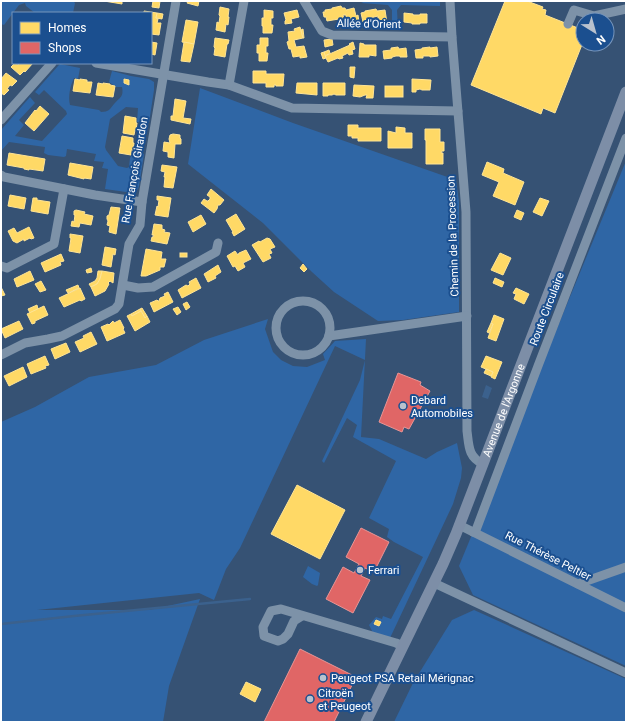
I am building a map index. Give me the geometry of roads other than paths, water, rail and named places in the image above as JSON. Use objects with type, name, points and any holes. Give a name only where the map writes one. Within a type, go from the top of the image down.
[{"type":"main road","name":"Avenue de l'Argonne","points":[[366,722],[443,564],[625,96]]},
{"type":"street","name":"Rue François Girardon","points":[[1,355],[25,343],[62,336],[115,309],[119,304],[128,244],[140,225],[142,202],[176,1]]},
{"type":"street","points":[[229,85],[244,1]]},
{"type":"street","name":"Allée d'Orient","points":[[304,1],[322,31],[332,36],[452,37]]},
{"type":"street","name":"Chemin de la Procession","points":[[450,1],[466,212],[467,431],[473,457],[483,464]]},
{"type":"street","points":[[568,24],[574,10],[594,16],[626,9]]},
{"type":"street","points":[[1,120],[51,64]]},
{"type":"street","points":[[102,64],[229,85],[292,108],[458,111]]},
{"type":"street","name":"Route Circulaire","points":[[473,532],[476,530],[626,138]]},
{"type":"street","points":[[1,174],[4,177],[64,189],[142,202]]},
{"type":"street","points":[[1,266],[7,268],[54,244],[64,189]]},
{"type":"street","points":[[122,285],[138,288],[153,287],[216,252],[218,243]]},
{"type":"street","points":[[307,301],[315,304],[323,310],[328,318],[330,327],[329,336],[325,344],[319,350],[303,356],[294,354],[280,344],[276,336],[275,328],[277,319],[282,311],[289,305],[307,301]]},
{"type":"street","points":[[329,336],[467,316]]},
{"type":"street","name":"Rue Thérèse Peltier","points":[[459,525],[626,608]]},
{"type":"street","points":[[578,584],[626,567]]},
{"type":"street","points":[[434,583],[626,673]]},
{"type":"street","points":[[302,616],[403,646]]},
{"type":"waterway","points":[[1,624],[250,599]]},
{"type":"place","name":"Debard Automobiles","points":[[403,406]]},
{"type":"place","name":"Ferrari","points":[[360,570]]},
{"type":"place","name":"Peugeot PSA Retail Mérignac","points":[[323,678]]},
{"type":"place","name":"Citroën et Peugeot","points":[[310,699]]}]
